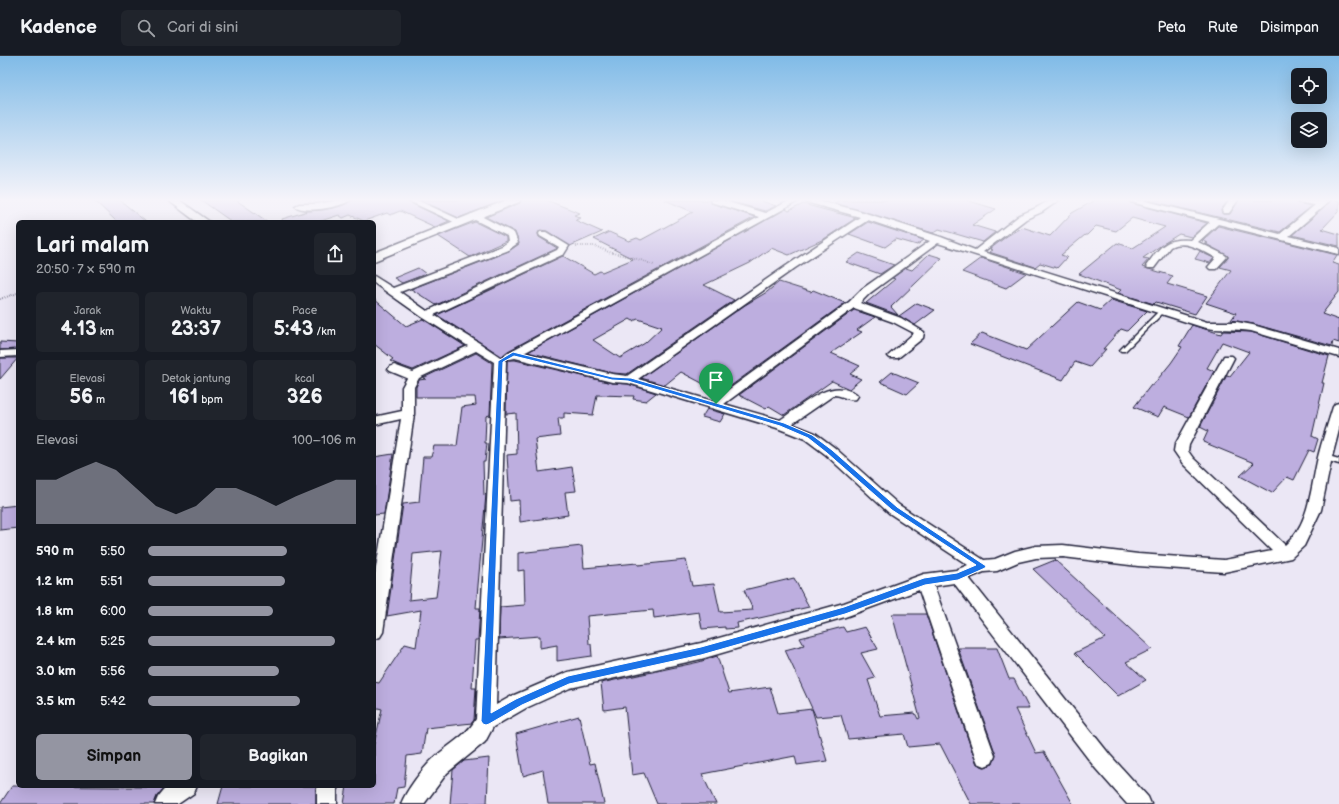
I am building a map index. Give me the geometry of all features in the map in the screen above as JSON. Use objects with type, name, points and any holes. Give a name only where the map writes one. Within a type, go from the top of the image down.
[{"type":"street","points":[[376,256],[429,235]]},
{"type":"street","points":[[392,292],[505,248],[513,243],[511,235]]},
{"type":"street","points":[[426,315],[558,254],[564,249],[564,246],[545,235]]},
{"type":"street","points":[[507,358],[599,306],[731,235]]},
{"type":"street","points":[[629,380],[839,235]]},
{"type":"street","points":[[922,235],[1161,312],[1206,325],[1237,325],[1254,328],[1339,354]]},
{"type":"street","points":[[976,253],[999,235]]},
{"type":"street","points":[[1192,243],[1201,235]]},
{"type":"street","points":[[1274,235],[1339,251]]},
{"type":"street","points":[[716,404],[853,304],[866,291],[938,240]]},
{"type":"street","points":[[1151,266],[1170,243],[1177,241],[1192,243],[1222,257],[1213,267]]},
{"type":"street","points":[[376,280],[426,315],[477,346],[507,358],[629,380],[716,404],[782,425],[810,436],[830,451],[894,508],[982,566]]},
{"type":"street","points":[[853,304],[897,320],[919,332],[919,336],[894,356]]},
{"type":"street","points":[[376,606],[379,566],[408,414],[408,386],[414,376],[477,346]]},
{"type":"street","points":[[0,354],[16,353]]},
{"type":"street","points":[[411,804],[440,766],[478,735],[486,721],[507,358]]},
{"type":"street","points":[[1228,358],[1184,439],[1181,451],[1188,461],[1285,554]]},
{"type":"street","points":[[394,369],[414,376]]},
{"type":"street","points":[[782,425],[831,392],[841,391],[852,396]]},
{"type":"street","points":[[486,721],[519,702],[568,680],[701,651],[845,610],[924,581],[958,576],[982,566],[997,565],[1036,552],[1063,550],[1145,561],[1224,566],[1285,554],[1299,542],[1314,510],[1332,460],[1339,407]]},
{"type":"street","points":[[376,421],[408,414]]},
{"type":"street","points":[[958,576],[1103,762],[1141,804]]},
{"type":"street","points":[[924,581],[984,756]]},
{"type":"street","points":[[165,804],[172,795],[184,788]]},
{"type":"street","points":[[327,788],[327,804]]},
{"type":"lane","points":[[1123,350],[1161,312]]},
{"type":"path","points":[[564,246],[595,246],[609,252],[638,259],[666,271]]},
{"type":"path","points":[[0,298],[16,294]]},
{"type":"building","points":[[502,235],[506,237],[506,241],[470,257],[438,236]]},
{"type":"building","points":[[516,235],[538,235],[539,237],[557,248],[436,305],[411,289],[509,251],[519,244]]},
{"type":"building","points":[[553,235],[595,235],[570,246]]},
{"type":"building","points":[[603,235],[615,235],[629,241],[637,238],[641,240],[650,235],[722,235],[508,351],[503,355],[503,357],[437,315],[563,256],[594,274],[633,259],[594,239]]},
{"type":"building","points":[[739,235],[830,235],[789,255],[771,248],[750,263],[704,285],[734,300],[627,374],[612,373],[528,352]],"holes":[[[630,319],[633,321],[638,319],[662,327],[645,343],[620,358],[593,340]]]},
{"type":"building","points":[[852,235],[908,235],[924,240],[917,245],[896,239],[885,247]]},
{"type":"building","points":[[959,235],[992,235],[983,242]]},
{"type":"building","points":[[1009,235],[1087,235],[1085,235],[1061,255],[1067,257],[1057,268],[1040,263],[1035,267],[989,252],[993,250],[990,249]]},
{"type":"building","points":[[1153,235],[1178,235],[1143,258],[1149,259],[1142,267],[1173,276],[1167,284],[1207,296],[1195,314],[1156,302],[1154,304],[1118,293],[1121,290],[1079,274],[1117,243],[1133,248]]},
{"type":"building","points":[[1183,235],[1193,235],[1191,237]]},
{"type":"building","points":[[1208,235],[1255,235],[1337,255],[1332,263],[1339,265],[1339,292],[1322,314],[1339,320],[1339,343],[1333,341],[1332,346],[1253,324],[1231,320],[1236,313],[1206,303],[1231,270],[1220,267],[1228,256],[1206,244],[1208,243],[1202,241]]},
{"type":"building","points":[[1292,235],[1339,235],[1339,246]]},
{"type":"building","points":[[1200,251],[1214,258],[1210,263],[1195,259]]},
{"type":"building","points":[[859,253],[894,265],[880,274],[846,262]]},
{"type":"building","points":[[929,254],[942,258],[891,307],[898,315],[866,303],[895,279],[892,278],[906,268],[912,270]]},
{"type":"building","points":[[981,258],[1026,273],[1006,288],[962,272]]},
{"type":"building","points":[[418,268],[426,274],[402,283],[394,278]]},
{"type":"building","points":[[779,282],[811,292],[813,290],[845,303],[721,393],[681,372],[665,385],[641,378],[745,305],[767,292]]},
{"type":"building","points":[[1111,300],[1147,311],[1127,331],[1121,329],[1103,349],[1106,349],[1090,367],[1075,362],[1063,380],[970,344],[982,333],[1026,350],[1078,302],[1100,310]]},
{"type":"building","points":[[376,301],[406,326],[423,319],[465,346],[413,370],[390,361],[393,359],[376,346]]},
{"type":"building","points":[[917,303],[935,310],[915,325],[899,316]]},
{"type":"building","points":[[854,310],[875,317],[857,330],[862,332],[831,353],[860,366],[850,374],[861,379],[849,389],[832,381],[784,415],[769,406],[766,409],[739,395]]},
{"type":"building","points":[[1192,325],[1221,334],[1223,331],[1251,332],[1329,356],[1322,383],[1324,383],[1312,436],[1318,439],[1314,452],[1309,450],[1294,480],[1287,477],[1272,493],[1240,476],[1254,463],[1203,442],[1208,431],[1200,427],[1227,375],[1230,376],[1249,352],[1222,342],[1207,368],[1214,371],[1189,417],[1164,407],[1158,417],[1134,407],[1171,363],[1182,347],[1179,346]]},
{"type":"building","points":[[0,342],[16,343],[16,349],[0,350]]},
{"type":"building","points":[[476,353],[492,363],[490,415],[486,416],[485,443],[487,443],[485,462],[483,462],[484,495],[486,494],[476,608],[480,608],[478,640],[475,640],[472,688],[476,688],[474,720],[472,723],[426,728],[422,754],[407,756],[404,787],[397,788],[394,804],[344,804],[347,788],[376,788],[376,736],[382,709],[376,708],[376,682],[379,683],[405,644],[416,647],[421,610],[387,616],[403,504],[419,502],[423,457],[431,457],[434,446],[457,446],[462,407],[476,405],[475,397],[416,397],[416,387],[419,380],[426,379],[423,378]],"holes":[[[442,551],[436,597],[409,600],[413,554]]]},
{"type":"building","points":[[0,358],[16,358],[16,360],[0,379]]},
{"type":"building","points":[[507,360],[515,360],[612,383],[628,384],[656,393],[646,401],[633,399],[634,396],[597,395],[593,415],[564,413],[564,418],[558,418],[560,436],[535,439],[539,472],[572,467],[576,491],[565,492],[568,515],[520,522],[519,500],[510,501],[507,455],[517,454],[516,413],[506,414]]},
{"type":"building","points":[[892,372],[919,383],[907,394],[880,382]]},
{"type":"building","points":[[707,409],[725,414],[720,422],[702,417]]},
{"type":"building","points":[[393,454],[384,514],[376,515],[376,457]]},
{"type":"building","points":[[16,505],[16,528],[0,530],[0,507]]},
{"type":"building","points":[[582,546],[584,568],[637,563],[638,565],[686,560],[692,586],[714,584],[720,612],[753,610],[744,590],[794,578],[809,607],[737,623],[738,628],[725,629],[725,627],[702,629],[699,612],[654,618],[653,610],[587,616],[589,644],[591,644],[592,656],[557,661],[557,645],[540,648],[540,636],[499,639],[500,607],[525,605],[524,570],[518,571],[518,553]]},
{"type":"building","points":[[1055,560],[1152,649],[1126,662],[1146,680],[1118,696],[1075,653],[1105,638],[1033,569]]},
{"type":"building","points":[[892,614],[926,614],[974,757],[977,764],[984,767],[993,764],[996,755],[958,648],[997,648],[1009,679],[1014,679],[1029,709],[1015,709],[1036,753],[1044,752],[1073,804],[971,804],[940,744],[908,747],[904,734],[848,739],[841,715],[816,717],[785,650],[804,645],[800,638],[843,627],[846,632],[865,627],[878,649],[861,653],[875,678],[868,680],[880,716],[915,713],[918,719],[920,718]]},
{"type":"building","points":[[717,656],[729,693],[770,687],[778,713],[812,709],[827,761],[797,765],[795,756],[702,774],[716,804],[657,804],[644,773],[632,775],[625,707],[604,710],[601,683],[699,662]]},
{"type":"building","points":[[579,716],[590,764],[595,763],[604,804],[548,804],[543,770],[523,776],[516,734]]},
{"type":"building","points":[[489,758],[487,803],[450,804],[453,770],[464,761]]},
{"type":"building","points":[[12,786],[16,786],[16,788],[164,788],[157,796],[154,804],[0,804]]},
{"type":"building","points":[[222,788],[316,788],[316,804],[218,804]]},
{"type":"route","points":[[513,354],[612,378],[629,380],[716,404],[782,425],[810,436],[830,451],[894,508],[982,566],[958,576],[924,581],[845,610],[701,651],[568,680],[519,702],[486,721],[500,361],[513,354]]}]
